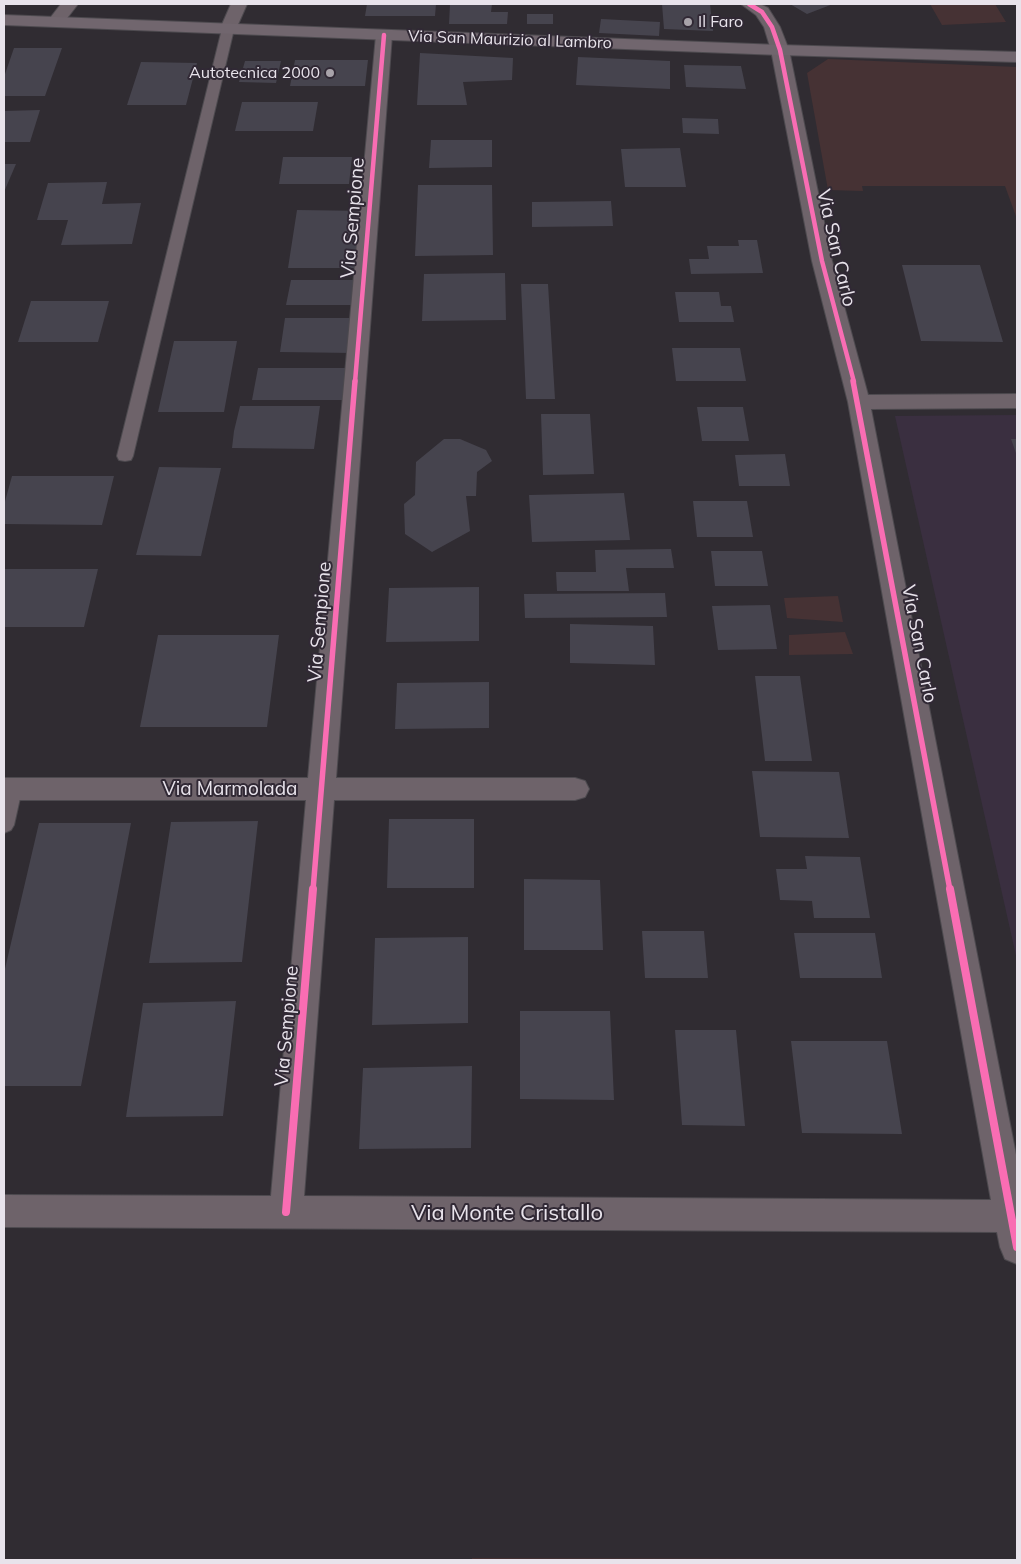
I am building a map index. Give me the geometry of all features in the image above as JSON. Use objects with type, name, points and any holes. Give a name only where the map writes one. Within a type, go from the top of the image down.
[{"type":"main road","name":"Via San Maurizio al Lambro","points":[[4,20],[780,50],[1017,57]]},
{"type":"street","points":[[55,22],[70,4]]},
{"type":"street","points":[[228,29],[239,4]]},
{"type":"street","name":"Via San Carlo","points":[[749,4],[762,12],[772,27],[780,50],[822,261],[859,402],[1014,1231]]},
{"type":"street","name":"Via Sempione","points":[[286,1212],[384,35]]},
{"type":"street","points":[[859,402],[1017,401]]},
{"type":"street","name":"Via Marmolada","points":[[8,790],[575,789]]},
{"type":"street","name":"Via Monte Cristallo","points":[[4,1211],[286,1212],[1014,1231]]},
{"type":"lane","points":[[125,456],[228,29]]},
{"type":"lane","points":[[4,825],[8,790]]},
{"type":"shaded area","points":[[930,4],[995,4],[1006,22],[942,25]]},
{"type":"shaded area","points":[[828,59],[1017,67],[1017,219],[1005,186],[862,186],[863,191],[828,190],[807,73]]},
{"type":"shaded area","points":[[1017,415],[1017,960],[895,416]]},
{"type":"shaded area","points":[[838,596],[843,622],[787,618],[784,598]]},
{"type":"shaded area","points":[[845,632],[853,654],[789,655],[789,635]]},
{"type":"shaded area","points":[[472,1558],[1002,1559],[1003,1560],[472,1560]]},
{"type":"building","points":[[367,4],[436,4],[435,16],[365,16]]},
{"type":"building","points":[[450,4],[492,4],[491,12],[508,12],[507,24],[449,24]]},
{"type":"building","name":"Il Faro","points":[[662,4],[710,4],[713,31],[664,29]]},
{"type":"building","points":[[790,4],[833,4],[807,14]]},
{"type":"building","points":[[527,14],[553,14],[553,24],[527,24]]},
{"type":"building","points":[[601,19],[660,22],[659,36],[599,33]]},
{"type":"building","points":[[14,48],[62,48],[45,96],[4,96],[4,77]]},
{"type":"building","points":[[420,53],[513,58],[512,80],[463,82],[467,105],[417,105]]},
{"type":"building","points":[[578,57],[670,61],[670,89],[576,85]]},
{"type":"building","name":"Autotecnica 2000","points":[[295,60],[368,60],[365,86],[290,86]]},
{"type":"building","points":[[245,61],[281,61],[276,83],[239,82]]},
{"type":"building","points":[[141,62],[197,63],[186,105],[127,105]]},
{"type":"building","points":[[684,65],[741,66],[746,89],[686,87]]},
{"type":"building","points":[[242,102],[318,102],[313,131],[235,131]]},
{"type":"building","points":[[40,110],[30,142],[4,142],[4,111]]},
{"type":"building","points":[[682,118],[718,119],[719,134],[683,133]]},
{"type":"building","points":[[431,140],[492,140],[492,167],[429,168]]},
{"type":"building","points":[[680,148],[686,187],[625,187],[621,149]]},
{"type":"building","points":[[283,157],[352,157],[349,184],[279,184]]},
{"type":"building","points":[[4,164],[16,164],[4,192]]},
{"type":"building","points":[[107,182],[102,204],[141,203],[132,244],[61,245],[68,220],[37,220],[48,183]]},
{"type":"building","points":[[418,185],[492,185],[493,255],[415,256]]},
{"type":"building","points":[[611,201],[613,226],[532,227],[532,202]]},
{"type":"building","points":[[297,210],[369,211],[362,268],[288,268]]},
{"type":"building","points":[[738,240],[757,240],[763,273],[691,274],[689,259],[709,259],[707,246],[739,246]]},
{"type":"building","points":[[902,265],[980,265],[1003,342],[921,341]]},
{"type":"building","points":[[505,273],[506,320],[422,321],[424,274]]},
{"type":"building","points":[[291,280],[359,280],[357,305],[286,305]]},
{"type":"building","points":[[521,284],[548,284],[555,399],[526,399]]},
{"type":"building","points":[[675,292],[719,292],[721,306],[731,306],[734,322],[679,322]]},
{"type":"building","points":[[31,301],[109,301],[98,342],[18,342]]},
{"type":"building","points":[[285,318],[357,318],[353,353],[280,352]]},
{"type":"building","points":[[174,341],[237,341],[224,412],[158,412]]},
{"type":"building","points":[[672,348],[740,348],[746,381],[676,381]]},
{"type":"building","points":[[258,368],[348,368],[344,400],[252,400]]},
{"type":"building","points":[[240,406],[320,406],[314,449],[232,448]]},
{"type":"building","points":[[697,407],[743,407],[749,441],[702,441]]},
{"type":"building","points":[[541,414],[590,414],[594,474],[543,475]]},
{"type":"building","points":[[444,439],[460,439],[486,450],[492,461],[477,472],[476,496],[466,496],[470,531],[432,552],[405,534],[404,504],[415,495],[416,462]]},
{"type":"building","points":[[1011,439],[1017,439],[1017,456]]},
{"type":"building","points":[[785,454],[790,486],[739,486],[735,455]]},
{"type":"building","points":[[159,467],[221,468],[201,556],[136,555]]},
{"type":"building","points":[[12,476],[114,476],[102,525],[4,524],[4,505]]},
{"type":"building","points":[[624,493],[630,540],[532,542],[529,495]]},
{"type":"building","points":[[693,501],[747,501],[753,537],[697,537]]},
{"type":"building","points":[[671,549],[674,568],[626,568],[629,591],[557,591],[556,572],[596,572],[595,550]]},
{"type":"building","points":[[711,551],[762,551],[768,586],[715,586]]},
{"type":"building","points":[[4,569],[98,569],[84,627],[4,627]]},
{"type":"building","points":[[479,587],[479,641],[386,642],[389,588]]},
{"type":"building","points":[[665,593],[667,617],[525,618],[524,594]]},
{"type":"building","points":[[770,605],[777,649],[718,650],[712,606]]},
{"type":"building","points":[[570,624],[653,626],[655,665],[570,663]]},
{"type":"building","points":[[158,635],[279,635],[267,727],[140,727]]},
{"type":"building","points":[[755,676],[800,676],[812,761],[765,761]]},
{"type":"building","points":[[489,682],[489,728],[395,729],[397,683]]},
{"type":"building","points":[[752,771],[839,772],[849,838],[760,837]]},
{"type":"building","points":[[389,819],[474,819],[474,888],[387,888]]},
{"type":"building","points":[[258,821],[242,962],[149,963],[171,822]]},
{"type":"building","points":[[39,823],[131,823],[81,1086],[4,1086],[4,973]]},
{"type":"building","points":[[805,856],[860,857],[870,918],[814,918],[812,901],[780,900],[776,869],[807,869]]},
{"type":"building","points":[[524,879],[600,880],[603,950],[524,950]]},
{"type":"building","points":[[642,931],[704,931],[708,978],[645,978]]},
{"type":"building","points":[[794,933],[875,933],[882,978],[800,978]]},
{"type":"building","points":[[468,937],[468,1023],[372,1025],[375,938]]},
{"type":"building","points":[[236,1001],[223,1116],[126,1117],[143,1003]]},
{"type":"building","points":[[520,1011],[610,1011],[614,1100],[520,1099]]},
{"type":"building","points":[[675,1030],[736,1030],[745,1126],[682,1125]]},
{"type":"building","points":[[791,1041],[887,1041],[902,1134],[802,1133]]},
{"type":"building","points":[[472,1066],[471,1148],[359,1149],[363,1068]]},
{"type":"cycle path","points":[[749,4],[762,12],[772,27],[780,50],[822,261],[859,402],[1017,1247]]},
{"type":"cycle path","points":[[286,1212],[384,35]]},
{"type":"place","name":"Il Faro","points":[[688,22]]},
{"type":"place","name":"Autotecnica 2000","points":[[330,73]]}]
